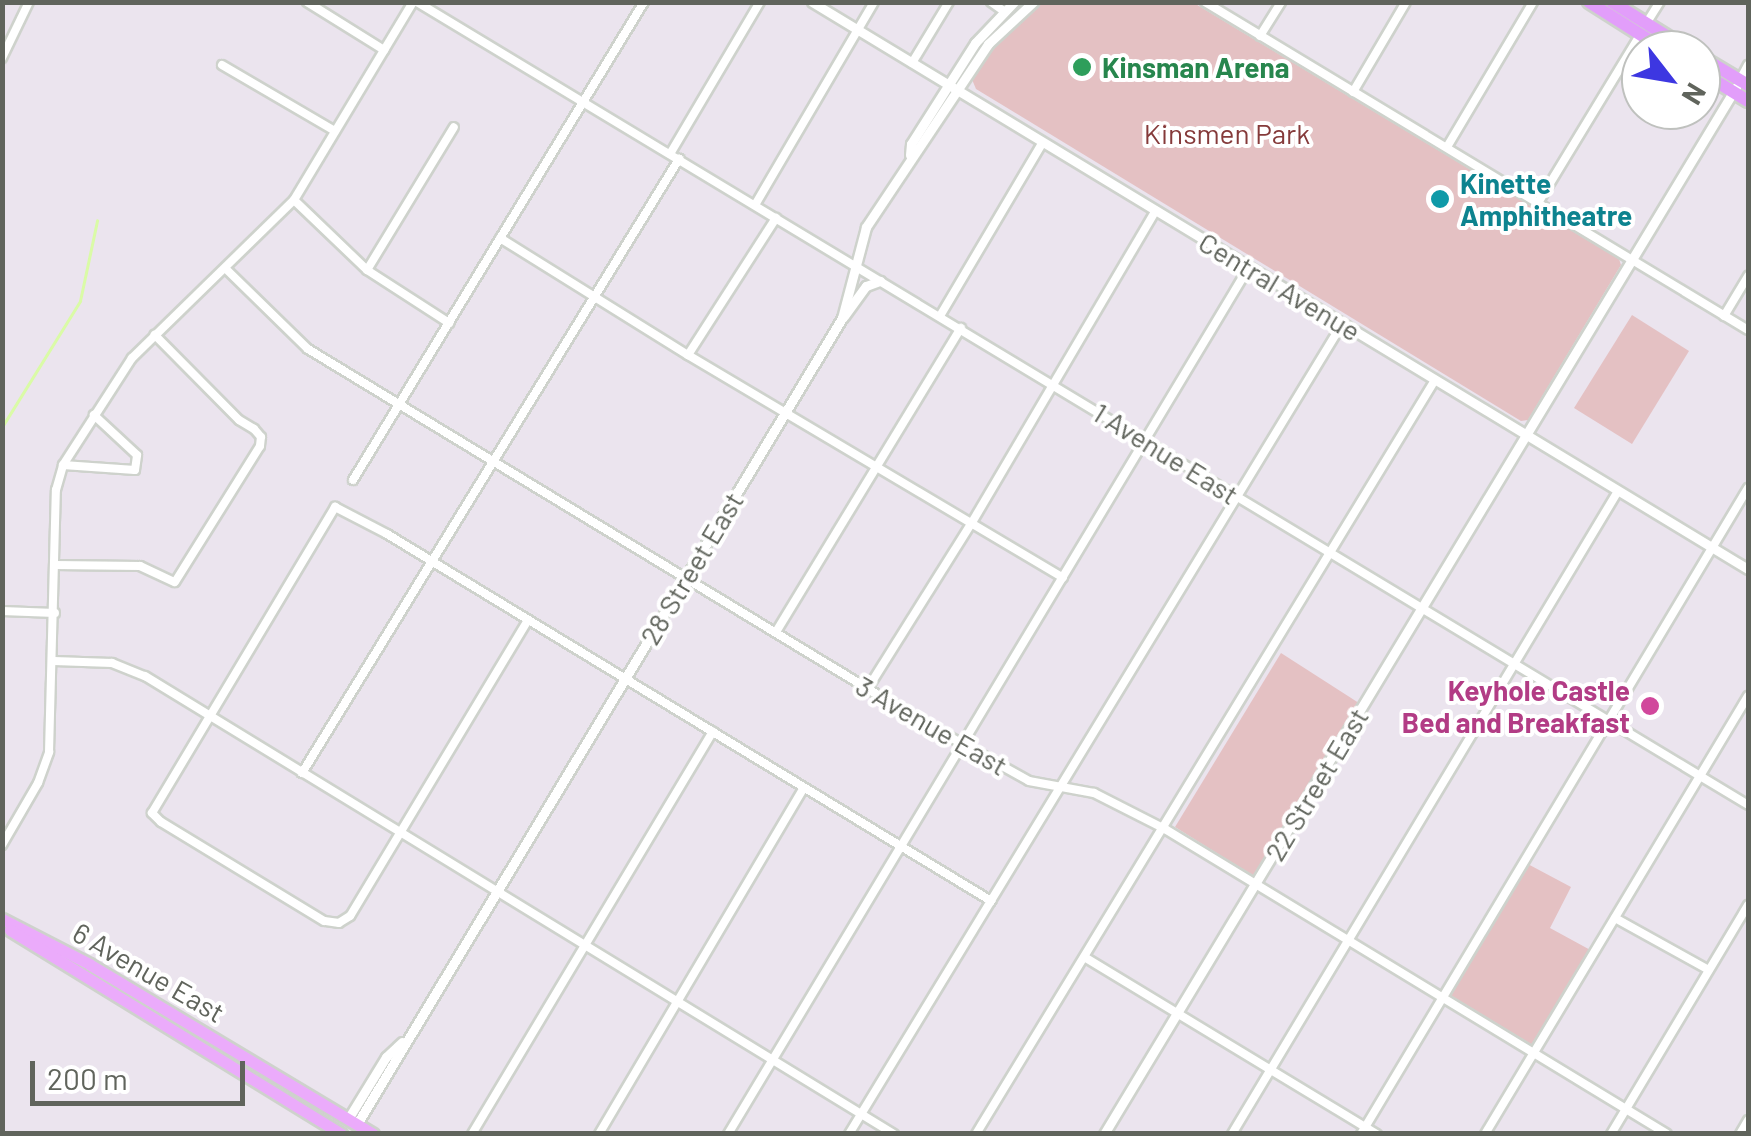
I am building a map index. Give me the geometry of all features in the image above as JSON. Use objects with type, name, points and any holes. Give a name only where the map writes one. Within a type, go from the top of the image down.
[{"type":"highway","points":[[1589,2],[1643,30]]},
{"type":"highway","points":[[1612,2],[1643,30]]},
{"type":"highway","points":[[1740,86],[1748,101]]},
{"type":"main road","name":"6 Avenue East","points":[[2,922],[89,964],[373,1134]]},
{"type":"main road","name":"6 Avenue East","points":[[2,922],[62,966],[341,1134]]},
{"type":"street","points":[[2,58],[28,2]]},
{"type":"street","points":[[307,2],[384,50]]},
{"type":"street","points":[[2,845],[38,783],[49,752],[56,490],[63,465],[132,358],[294,200],[415,2]]},
{"type":"street","name":"1 Avenue East","points":[[415,2],[1146,439],[1748,806]]},
{"type":"street","points":[[353,480],[644,2]]},
{"type":"street","points":[[670,154],[760,2]]},
{"type":"street","name":"Central Avenue","points":[[812,2],[1748,569]]},
{"type":"street","points":[[755,205],[874,2]]},
{"type":"street","points":[[912,63],[949,2]]},
{"type":"street","points":[[991,2],[1004,11]]},
{"type":"street","points":[[952,87],[975,43],[1014,2]]},
{"type":"street","points":[[952,87],[988,44],[1033,2]]},
{"type":"street","points":[[1205,2],[1748,330]]},
{"type":"street","points":[[1260,36],[1281,2]]},
{"type":"street","points":[[1353,92],[1406,2]]},
{"type":"street","points":[[1446,147],[1533,2]]},
{"type":"street","points":[[1643,30],[1660,2]]},
{"type":"street","points":[[222,65],[336,131]]},
{"type":"street","points":[[1740,86],[1748,65]]},
{"type":"street","points":[[1538,203],[1621,66]]},
{"type":"street","name":"22 Street East","points":[[1104,1134],[1740,86]]},
{"type":"street","name":"28 Street East","points":[[353,1121],[842,318],[852,264],[866,228],[910,155],[920,149],[952,87]]},
{"type":"street","points":[[367,270],[454,127]]},
{"type":"street","points":[[940,316],[1043,142]]},
{"type":"street","points":[[302,773],[679,159]]},
{"type":"street","points":[[294,200],[367,270],[449,323]]},
{"type":"street","points":[[868,688],[971,524],[1156,210]]},
{"type":"street","points":[[688,356],[776,218]]},
{"type":"street","points":[[500,238],[688,356],[1063,578]]},
{"type":"street","points":[[728,1134],[1249,267]]},
{"type":"street","name":"3 Avenue East","points":[[224,268],[297,342],[964,746],[1030,781],[1094,792],[1165,829],[1667,1134]]},
{"type":"street","points":[[1724,316],[1748,276]]},
{"type":"street","points":[[842,318],[866,286],[880,281]]},
{"type":"street","points":[[849,1134],[1342,324]]},
{"type":"street","points":[[776,632],[961,328]]},
{"type":"street","points":[[56,566],[140,566],[175,582],[260,446],[262,437],[239,420],[156,336]]},
{"type":"street","points":[[976,1134],[1435,380]]},
{"type":"street","points":[[63,465],[135,470],[137,455],[94,415]]},
{"type":"street","points":[[1363,1130],[1748,488]]},
{"type":"street","points":[[1232,1134],[1618,491]]},
{"type":"street","points":[[528,620],[402,833],[350,916],[339,923],[324,922],[160,822],[152,812],[335,507],[432,562],[528,620],[624,678],[713,732],[990,901]]},
{"type":"street","points":[[2,611],[55,613]]},
{"type":"street","points":[[54,661],[112,663],[145,676],[894,1134]]},
{"type":"street","points":[[1484,1134],[1748,696]]},
{"type":"street","points":[[472,1134],[713,732]]},
{"type":"street","points":[[600,1134],[804,788]]},
{"type":"street","points":[[1611,1134],[1748,906]]},
{"type":"street","points":[[1615,918],[1709,970]]},
{"type":"street","points":[[1086,958],[1271,1069],[1363,1130],[1377,1134]]},
{"type":"street","points":[[1740,1134],[1748,1120]]},
{"type":"green space","name":"Kinsmen Park","points":[[1039,3],[1194,3],[1619,259],[1621,265],[1528,420],[1521,421],[976,89],[971,77],[986,53]]},
{"type":"green space","points":[[1632,315],[1689,351],[1632,444],[1574,408]]},
{"type":"green space","points":[[1281,653],[1362,705],[1258,879],[1175,827]]},
{"type":"green space","points":[[1524,862],[1571,887],[1550,928],[1594,952],[1534,1051],[1443,997]]},
{"type":"waterway","points":[[2,427],[80,301],[97,221]]},
{"type":"place","name":"Kinsman Arena","points":[[1082,67]]},
{"type":"place","name":"Kinette Amphitheatre","points":[[1440,199]]},
{"type":"place","name":"Keyhole Castle Bed and Breakfast","points":[[1650,706]]}]
